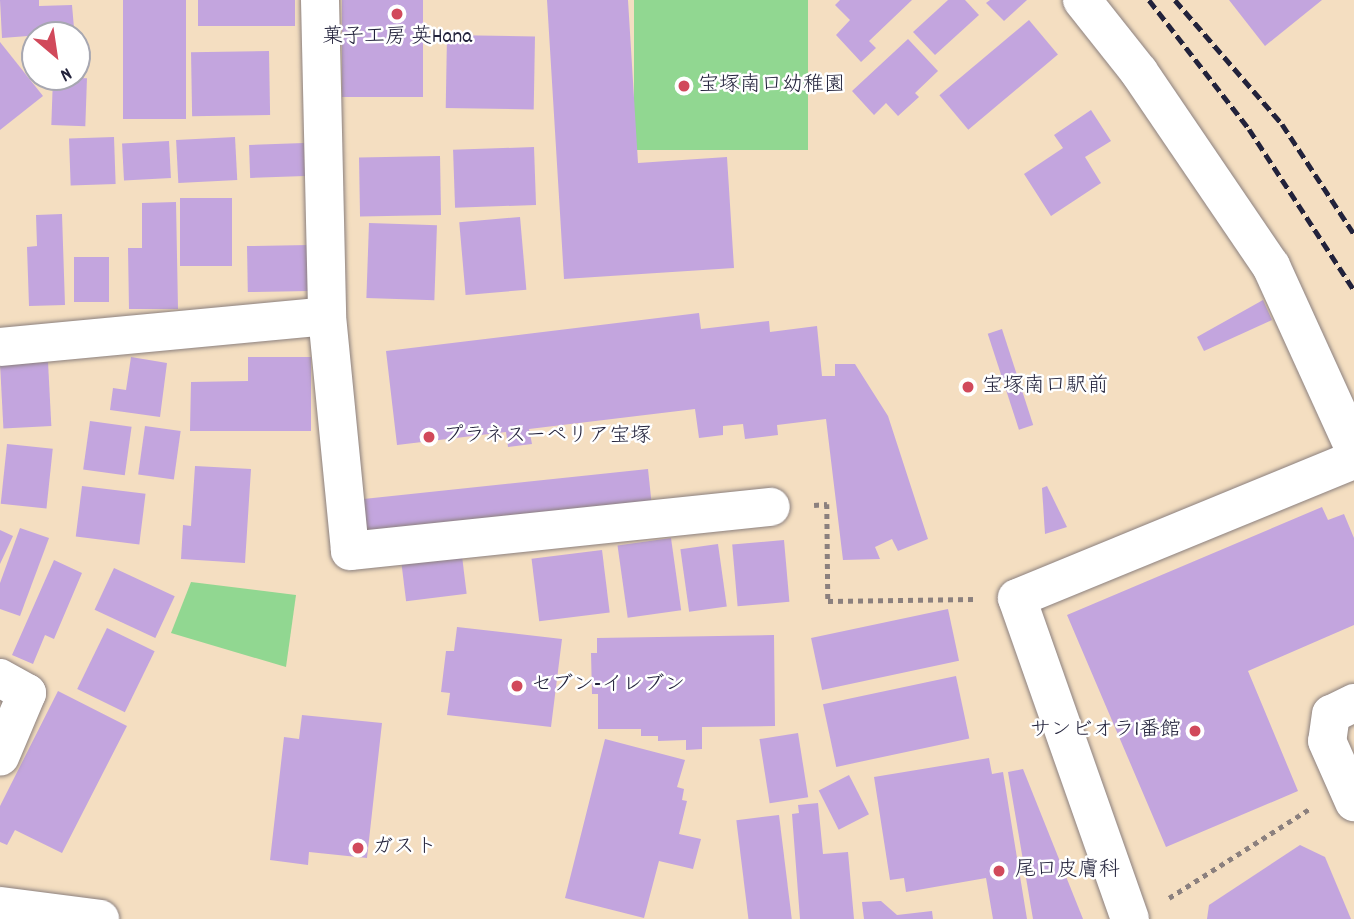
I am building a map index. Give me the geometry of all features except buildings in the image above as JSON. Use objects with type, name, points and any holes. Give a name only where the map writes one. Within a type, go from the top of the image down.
[{"type":"street","points":[[320,0],[327,316],[351,551],[771,508]]},
{"type":"street","points":[[1082,0],[1139,72],[1271,266],[1354,448]]},
{"type":"street","points":[[0,347],[327,316]]},
{"type":"street","points":[[1130,919],[1017,598],[1354,460]]},
{"type":"street","points":[[0,678],[27,693],[0,757]]},
{"type":"street","points":[[1336,803],[1327,741],[1331,714],[1354,704]]},
{"type":"street","points":[[0,906],[78,918]]},
{"type":"path","points":[[771,508],[827,504],[828,601],[1017,598]]},
{"type":"path","points":[[1164,901],[1336,803]]},
{"type":"green space","points":[[634,0],[808,0],[808,150],[634,150]]},
{"type":"green space","points":[[191,582],[296,595],[286,667],[171,633]]},
{"type":"railway","points":[[1149,0],[1249,129],[1354,290]]},
{"type":"railway","points":[[1175,0],[1282,124],[1354,234]]},
{"type":"place","name":"菓子工房 英Hana","points":[[397,14]]},
{"type":"place","name":"宝塚南口幼稚園","points":[[684,86]]},
{"type":"place","name":"宝塚南口駅前","points":[[968,387]]},
{"type":"place","name":"プラネスーペリア宝塚","points":[[429,437]]},
{"type":"place","name":"セブン-イレブン","points":[[517,686]]},
{"type":"place","name":"サンビオラ1番館","points":[[1195,731]]},
{"type":"place","name":"ガスト","points":[[358,848]]},
{"type":"place","name":"尾口皮膚科","points":[[999,871]]}]
